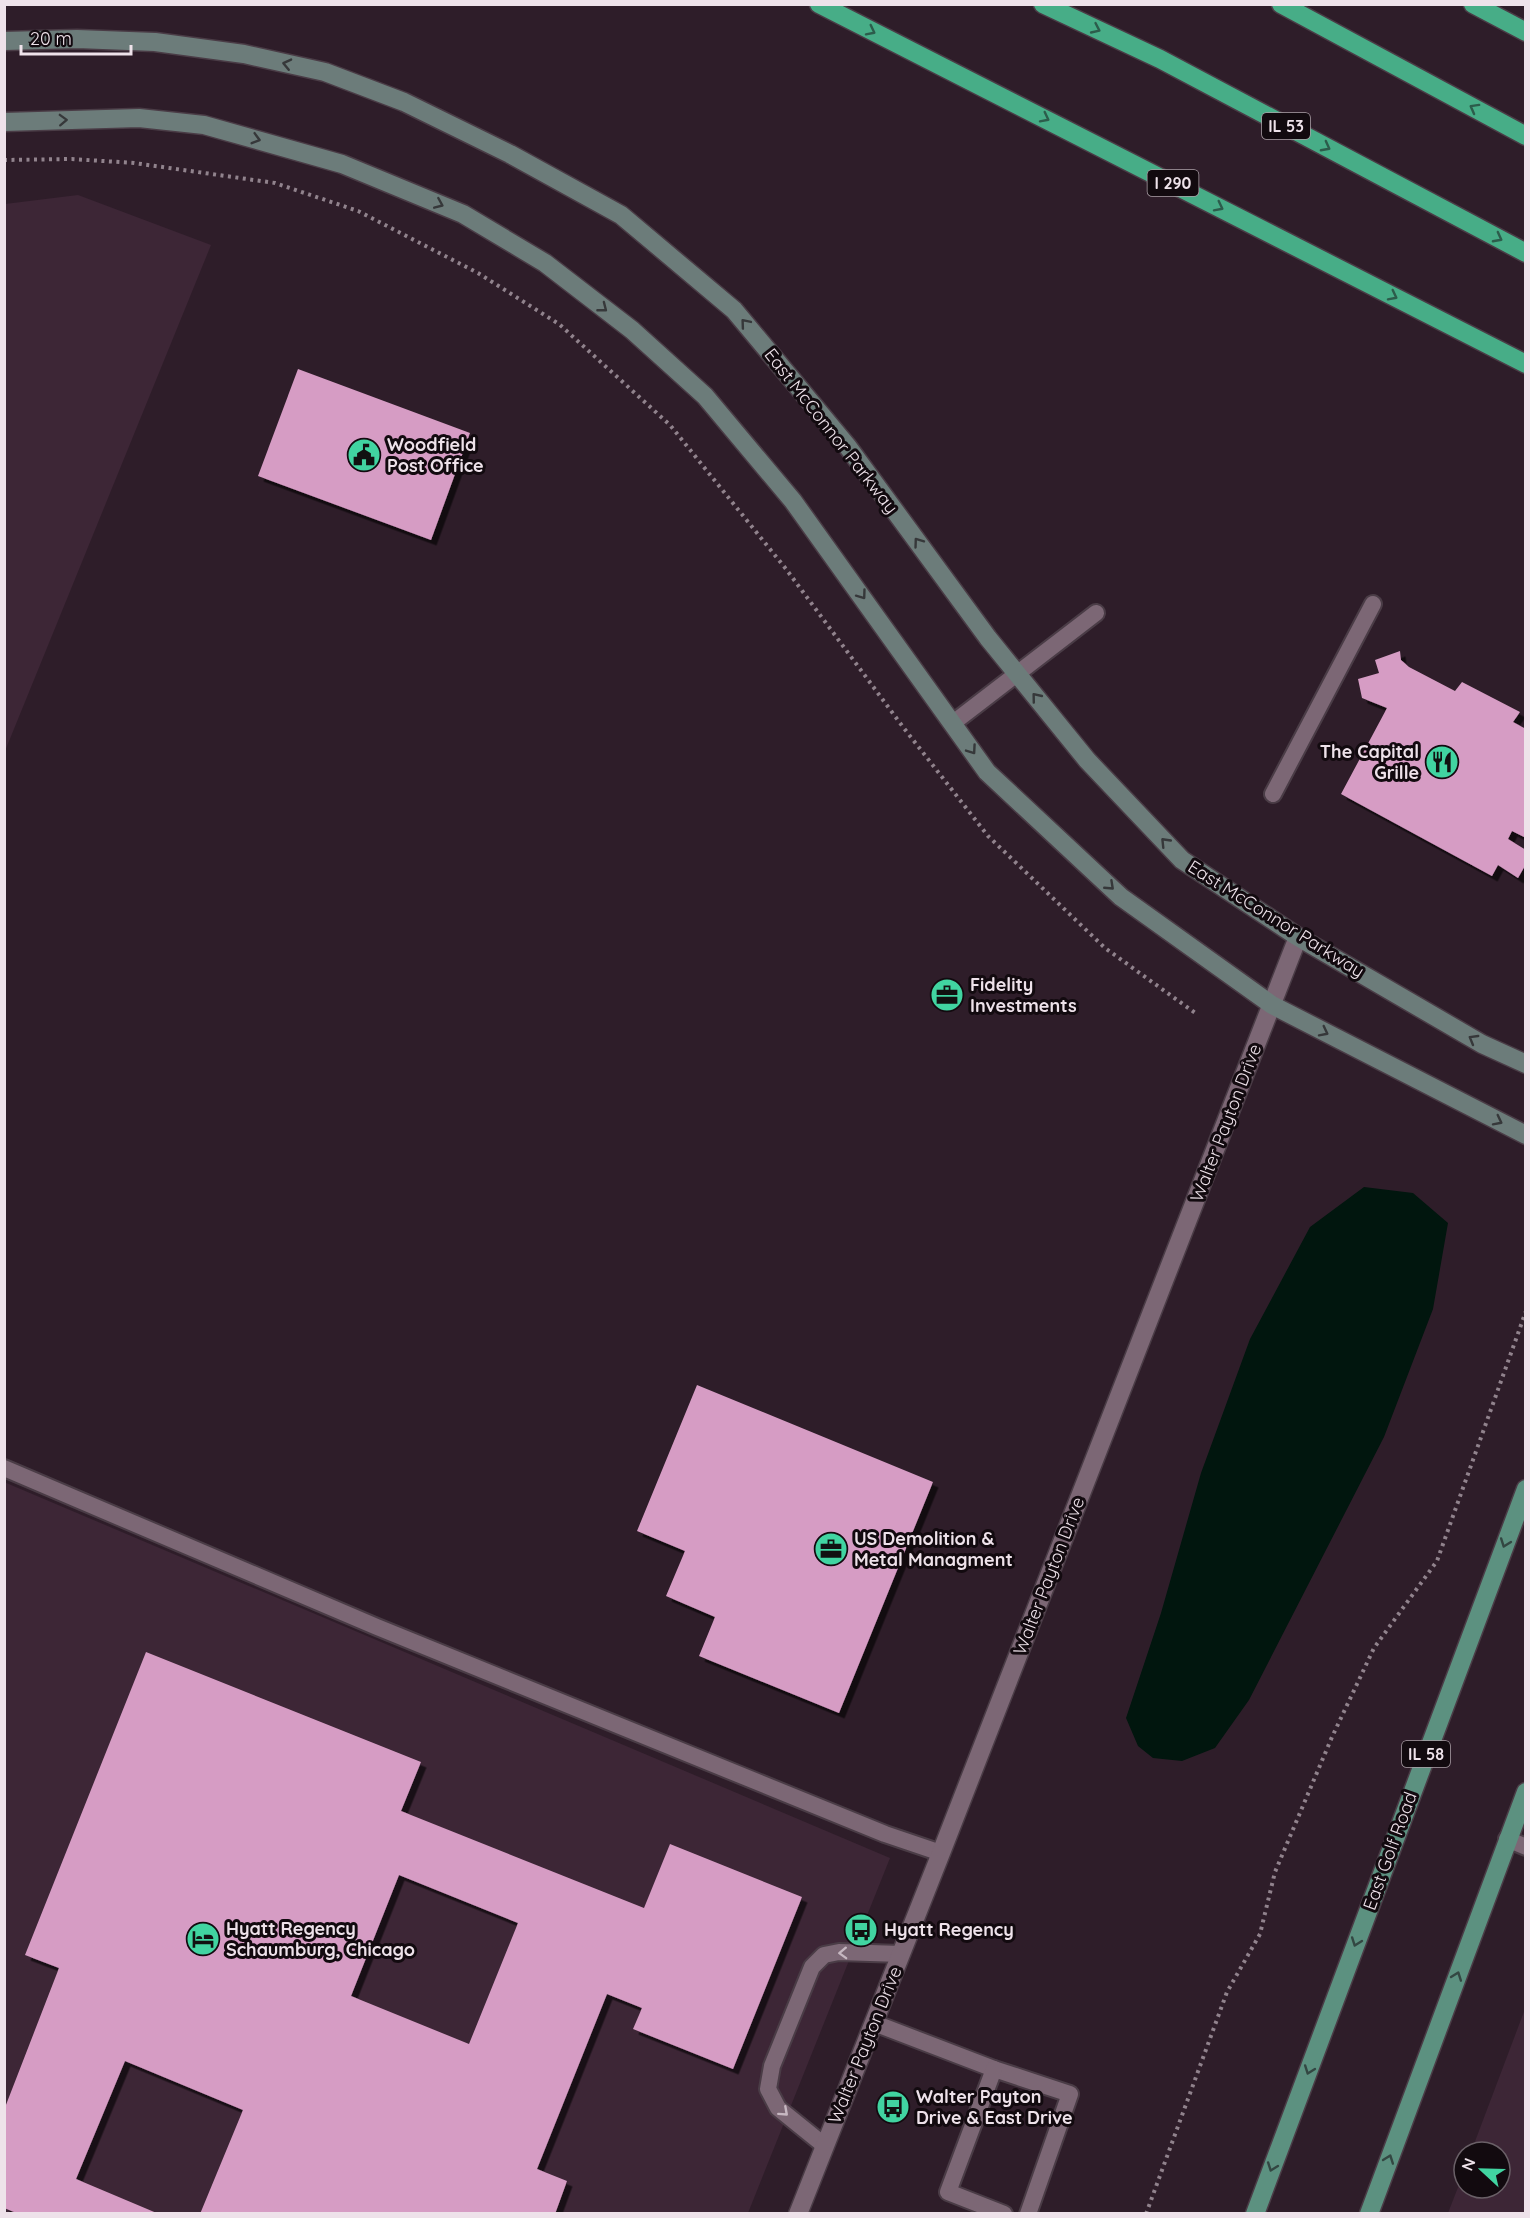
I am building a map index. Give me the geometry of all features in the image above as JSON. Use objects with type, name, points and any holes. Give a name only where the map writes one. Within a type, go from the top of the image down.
[{"type":"highway","name":"I 290","points":[[819,4],[1526,364]]},
{"type":"highway","name":"IL 53","points":[[1043,4],[1160,59],[1526,253]]},
{"type":"highway","points":[[1281,4],[1526,136]]},
{"type":"highway","points":[[1473,4],[1526,32]]},
{"type":"main road","name":"East Golf Road","points":[[1255,2214],[1526,1489]]},
{"type":"main road","points":[[1369,2214],[1526,1792]]},
{"type":"street","name":"East McConnor Parkway","points":[[4,41],[76,39],[155,42],[244,54],[325,72],[404,102],[510,154],[621,214],[734,310],[848,447],[1016,673],[1087,760],[1182,860],[1298,937],[1482,1044],[1526,1064]]},
{"type":"street","points":[[4,122],[139,118],[204,125],[342,164],[463,214],[545,263],[632,330],[705,396],[793,501],[987,772],[1121,897],[1272,1005],[1526,1135]]},
{"type":"street","name":"Walter Payton Drive","points":[[798,2214],[1298,937]]},
{"type":"lane","points":[[1274,794],[1373,604]]},
{"type":"lane","points":[[953,723],[1096,613]]},
{"type":"lane","points":[[4,1468],[377,1627],[885,1833],[941,1853]]},
{"type":"lane","points":[[1507,1839],[1526,1847]]},
{"type":"lane","points":[[825,2145],[778,2108],[768,2089],[772,2066],[812,1967],[824,1954],[839,1952],[901,1954]]},
{"type":"lane","points":[[874,2023],[994,2069],[1070,2094],[1028,2214]]},
{"type":"lane","points":[[994,2069],[948,2192],[1004,2214]]},
{"type":"path","points":[[4,160],[72,159],[134,163],[275,183],[358,212],[478,273],[559,324],[670,425],[786,569],[903,727],[988,836],[1105,948],[1198,1015]]},
{"type":"path","points":[[1146,2214],[1227,1992],[1260,1934],[1275,1872],[1332,1737],[1374,1648],[1437,1560],[1526,1311]]},
{"type":"shaded area","points":[[78,195],[211,245],[5,751],[5,204]]},
{"type":"shaded area","points":[[1364,1187],[1413,1193],[1448,1223],[1433,1309],[1384,1437],[1249,1700],[1215,1748],[1182,1761],[1153,1758],[1138,1746],[1126,1718],[1161,1613],[1201,1473],[1250,1339],[1310,1227]]},
{"type":"shaded area","points":[[4,1482],[890,1858],[748,2213],[5,2213]]},
{"type":"shaded area","points":[[1525,2009],[1525,2213],[1448,2213],[1453,2200],[1512,2200],[1512,2140],[1476,2140]]},
{"type":"building","name":"Woodfield Post Office","points":[[298,369],[470,433],[431,540],[258,476]]},
{"type":"building","name":"The Capital Grille","points":[[1400,651],[1401,660],[1409,667],[1455,691],[1462,682],[1520,712],[1513,722],[1526,729],[1526,838],[1512,831],[1508,839],[1526,850],[1526,864],[1518,878],[1498,865],[1492,876],[1341,794],[1387,708],[1362,698],[1358,679],[1379,673],[1375,660]]},
{"type":"building","points":[[697,1385],[933,1482],[839,1713],[699,1656],[715,1617],[666,1596],[685,1551],[637,1531]]},
{"type":"building","name":"Hyatt Regency Schaumburg, Chicago","points":[[146,1652],[421,1762],[401,1811],[644,1908],[670,1844],[802,1897],[733,2069],[633,2029],[642,2008],[607,1994],[537,2169],[567,2181],[555,2214],[200,2214],[243,2110],[125,2061],[76,2179],[159,2214],[19,2214],[4,2208],[4,2110],[59,1968],[25,1955]],"holes":[[[399,1875],[518,1923],[469,2044],[351,1996]]]},
{"type":"place","name":"Woodfield Post Office","points":[[364,455]]},
{"type":"place","name":"The Capital Grille","points":[[1442,762]]},
{"type":"place","name":"Fidelity Investments","points":[[947,995]]},
{"type":"place","name":"US Demolition & Metal Managment","points":[[831,1549]]},
{"type":"place","name":"Hyatt Regency","points":[[861,1930]]},
{"type":"place","name":"Hyatt Regency Schaumburg, Chicago","points":[[203,1939]]},
{"type":"place","name":"Walter Payton Drive & East Drive","points":[[893,2107]]}]
